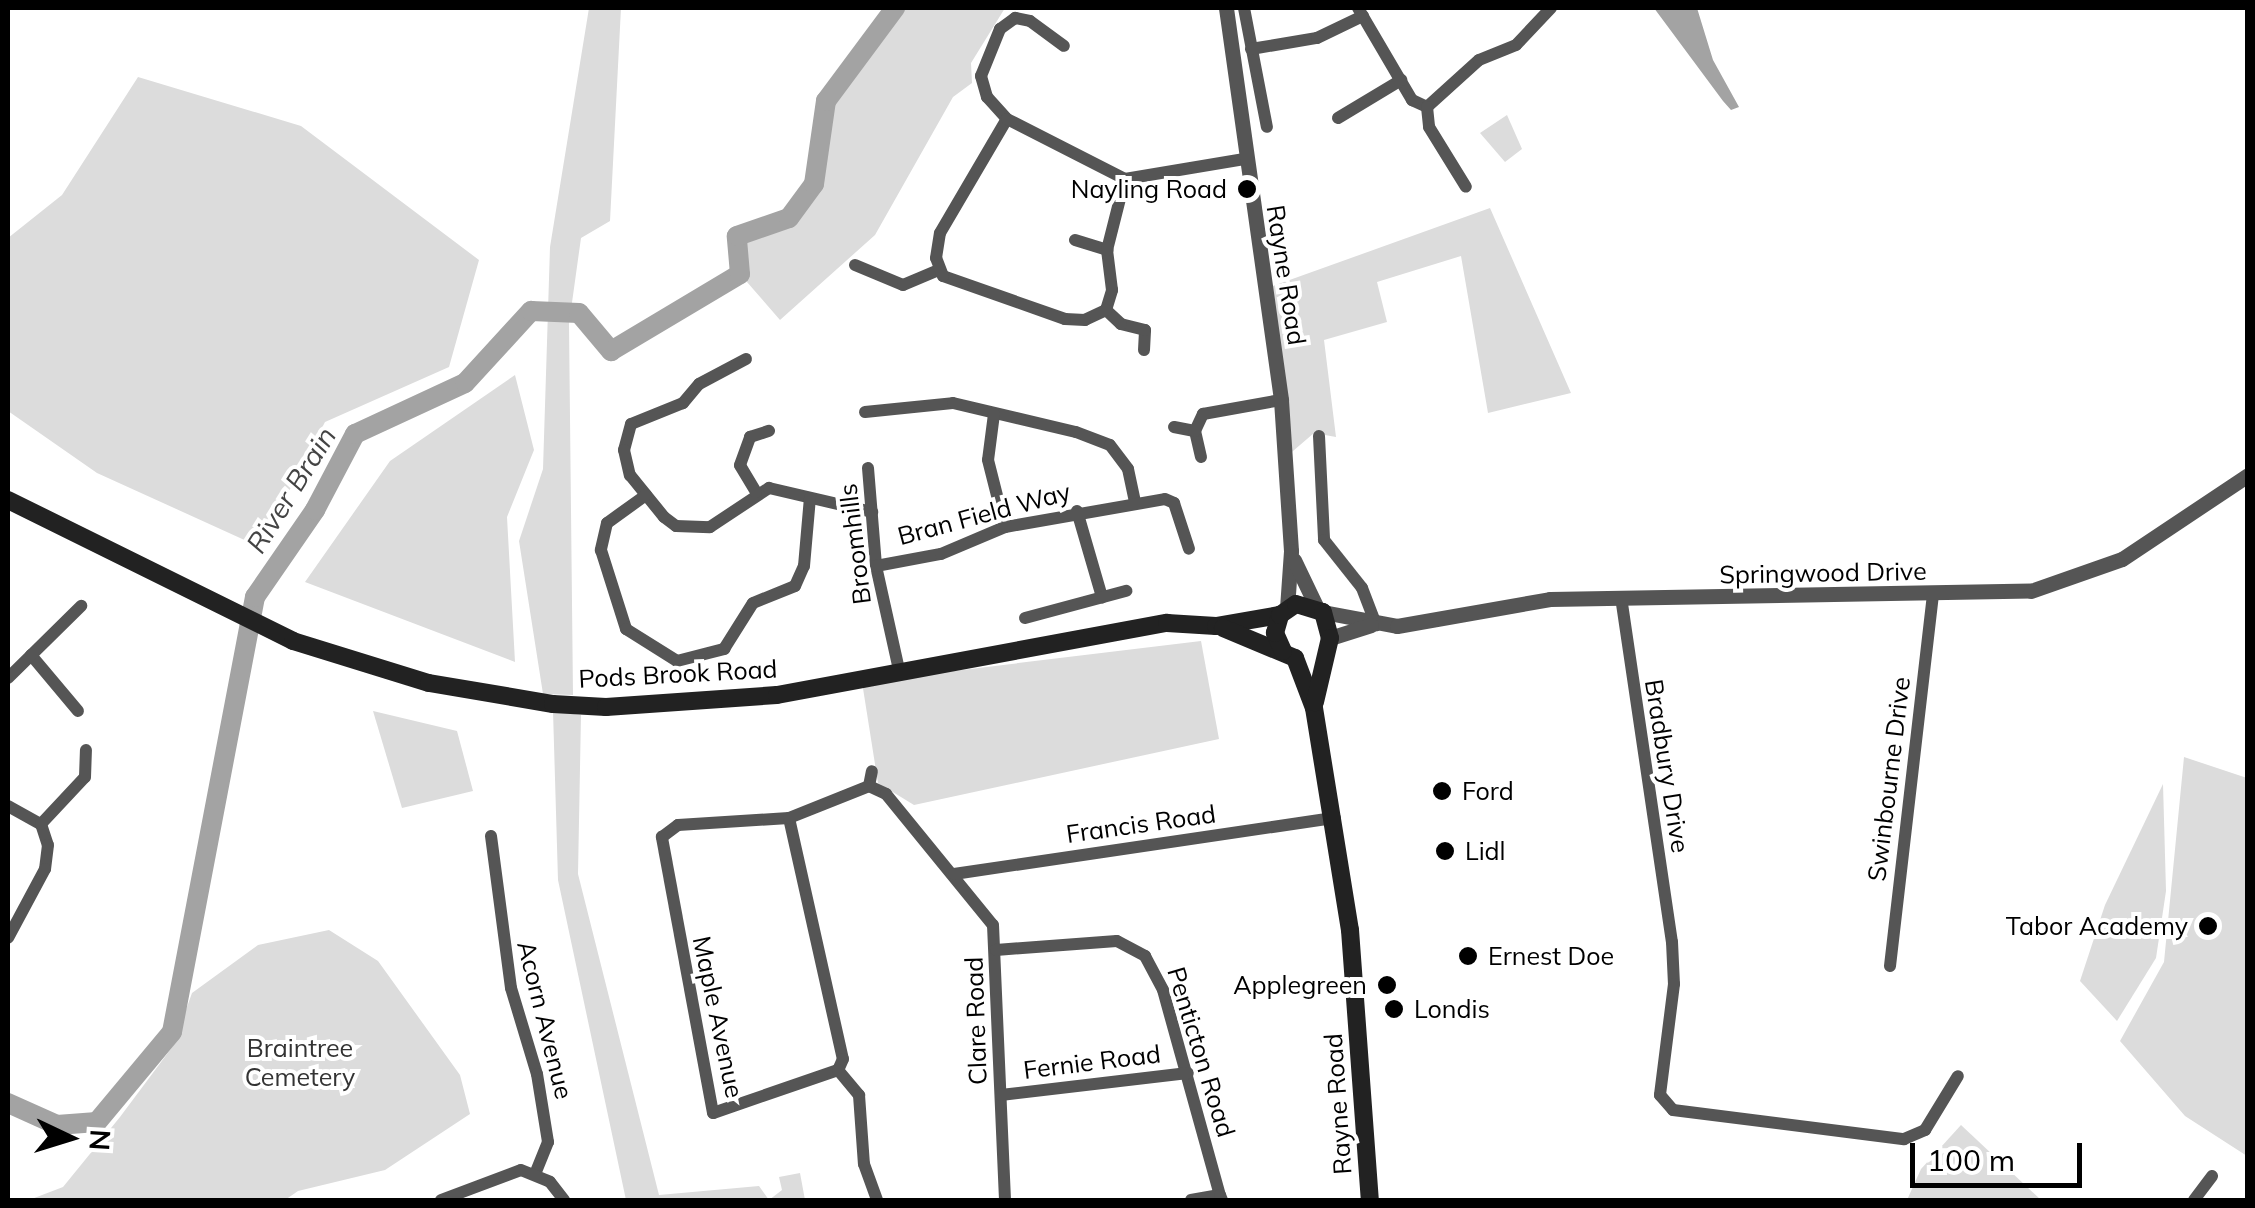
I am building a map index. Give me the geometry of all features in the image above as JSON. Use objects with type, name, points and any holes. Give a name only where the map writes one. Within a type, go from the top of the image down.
[{"type":"main road","name":"Pods Brook Road","points":[[8,500],[288,639],[401,674],[509,698],[606,707],[777,695],[1167,623],[1216,626]]},
{"type":"main road","points":[[1216,626],[1284,611],[1319,609]]},
{"type":"main road","name":"Rayne Road","points":[[1314,708],[1327,644],[1319,609]]},
{"type":"main road","name":"Rayne Road","points":[[1284,611],[1275,633],[1314,708],[1335,818],[1350,930],[1370,1200]]},
{"type":"main road","points":[[1216,626],[1289,655],[1327,644]]},
{"type":"street","name":"Rayne Road","points":[[1226,8],[1244,159],[1281,400],[1291,552],[1284,611]]},
{"type":"street","points":[[1244,8],[1267,127]]},
{"type":"street","points":[[1427,107],[1479,60],[1516,46],[1551,8]]},
{"type":"street","points":[[1251,49],[1317,38],[1361,12],[1412,100],[1427,107]]},
{"type":"street","points":[[1064,46],[1030,21],[1015,18],[1000,29],[982,76],[987,96],[1006,119],[1125,179],[1244,159]]},
{"type":"street","points":[[1338,118],[1401,80]]},
{"type":"street","points":[[1427,107],[1428,128],[1466,187]]},
{"type":"street","points":[[938,270],[940,233],[1006,119]]},
{"type":"street","points":[[855,265],[903,284],[938,270],[1065,319],[1085,320],[1106,310],[1112,290],[1107,250],[1125,179]]},
{"type":"street","points":[[1075,240],[1107,250]]},
{"type":"street","points":[[1106,310],[1121,324],[1145,330],[1144,350]]},
{"type":"street","points":[[746,359],[699,384],[683,403],[630,424],[624,450],[630,475],[646,495],[670,523],[701,530],[720,522],[756,492],[780,489],[872,512]]},
{"type":"street","points":[[1201,457],[1195,430],[1210,410],[1281,400]]},
{"type":"street","points":[[865,412],[914,402],[994,414],[1110,444],[1128,470],[1134,502]]},
{"type":"street","points":[[994,414],[988,460],[1005,527]]},
{"type":"street","points":[[1174,426],[1195,430]]},
{"type":"street","points":[[756,492],[740,464],[750,437],[769,431]]},
{"type":"street","points":[[1318,436],[1324,540],[1362,588],[1374,625]]},
{"type":"street","name":"Broomhills","points":[[868,468],[876,566],[900,674]]},
{"type":"street","name":"Springwood Drive","points":[[1327,644],[1374,625],[1550,599],[1932,597],[2030,591],[2073,580],[2122,559],[2248,476]]},
{"type":"street","points":[[646,495],[606,523],[601,550],[626,629],[677,661],[724,648],[753,603],[795,586],[804,566],[810,498]]},
{"type":"street","name":"Bran Field Way","points":[[876,566],[941,554],[1005,527],[1134,502],[1174,503],[1189,548]]},
{"type":"street","points":[[1077,511],[1102,597]]},
{"type":"street","name":"Rayne Road","points":[[1291,552],[1319,609]]},
{"type":"street","points":[[1025,618],[1126,591]]},
{"type":"street","name":"Bradbury Drive","points":[[1621,597],[1672,942],[1674,984],[1660,1095],[1673,1110],[1904,1139],[1925,1130],[1958,1076]]},
{"type":"street","name":"Swinbourne Drive","points":[[1890,966],[1932,597]]},
{"type":"street","points":[[8,678],[81,606]]},
{"type":"street","name":"Springwood Drive","points":[[1319,609],[1374,625]]},
{"type":"street","points":[[31,655],[78,711]]},
{"type":"street","points":[[41,824],[86,777],[86,750]]},
{"type":"street","points":[[872,770],[869,786],[789,818],[842,1047],[838,1070],[859,1095],[864,1164],[877,1200]]},
{"type":"street","name":"Clare Road","points":[[869,786],[886,794],[984,910],[996,950],[1005,1200]]},
{"type":"street","points":[[8,806],[41,824],[48,845],[45,870],[8,938]]},
{"type":"street","name":"Maple Avenue","points":[[789,818],[678,824],[662,837],[713,1113],[838,1070]]},
{"type":"street","name":"Francis Road","points":[[954,874],[1335,818]]},
{"type":"street","name":"Acorn Avenue","points":[[491,836],[504,952],[548,1142],[536,1171]]},
{"type":"street","name":"Penticton Road","points":[[996,950],[1102,941],[1135,946],[1163,990],[1221,1198]]},
{"type":"street","name":"Fernie Road","points":[[1001,1095],[1188,1073]]},
{"type":"street","points":[[442,1200],[509,1172],[536,1171],[564,1200]]},
{"type":"street","points":[[2194,1200],[2212,1176]]},
{"type":"street","points":[[1191,1200],[1221,1198]]},
{"type":"green space","points":[[589,8],[621,8],[610,221],[581,238],[569,324],[573,695],[543,694],[519,541],[543,469],[550,247]]},
{"type":"green space","points":[[895,8],[1005,8],[971,63],[972,83],[953,97],[875,235],[780,320],[740,274],[737,236],[789,218],[813,184],[826,101]]},
{"type":"green space","points":[[138,77],[301,126],[479,260],[449,367],[325,422],[260,547],[97,473],[8,411],[8,238],[62,195]]},
{"type":"green space","points":[[1507,115],[1522,149],[1505,162],[1480,133]]},
{"type":"green space","points":[[1490,208],[1571,393],[1488,413],[1461,256],[1377,282],[1387,322],[1324,340],[1336,437],[1314,433],[1286,457],[1262,290]]},
{"type":"green space","points":[[515,375],[534,450],[507,517],[515,662],[305,582],[390,461]]},
{"type":"green space","points":[[1201,641],[1219,739],[914,805],[878,783],[862,682]]},
{"type":"green space","points":[[373,711],[457,731],[473,791],[402,808]]},
{"type":"green space","points":[[553,711],[581,715],[578,874],[659,1195],[759,1186],[769,1200],[626,1200],[558,880]]},
{"type":"green space","name":"Tabor Academy","points":[[2184,757],[2247,778],[2247,1156],[2185,1116],[2120,1041],[2164,962]]},
{"type":"green space","points":[[2163,784],[2166,891],[2156,958],[2117,1021],[2080,981],[2105,905]]},
{"type":"green space","name":"Braintree Cemetery","points":[[329,930],[378,961],[460,1075],[470,1114],[385,1170],[298,1191],[285,1200],[29,1200],[63,1187],[120,1117],[173,1046],[192,993],[258,945]]},
{"type":"green space","points":[[1961,1125],[2041,1200],[1907,1200],[1921,1169]]},
{"type":"green space","points":[[800,1173],[805,1200],[769,1200],[782,1190],[779,1177]]},
{"type":"shaded area","points":[[1654,8],[1697,8],[1713,60],[1739,107],[1731,110],[1723,101]]},
{"type":"waterway","name":"River Brain","points":[[8,1103],[57,1125],[97,1122],[172,1032],[255,597],[315,510],[355,434],[465,383],[531,311],[579,313],[611,351],[740,274],[737,236],[789,218],[814,184],[826,101],[895,8]]},
{"type":"place","name":"Nayling Road","points":[[1247,189]]},
{"type":"place","name":"Ford","points":[[1442,791]]},
{"type":"place","name":"Lidl","points":[[1445,851]]},
{"type":"place","name":"Tabor Academy","points":[[2208,926]]},
{"type":"place","name":"Ernest Doe","points":[[1468,956]]},
{"type":"place","name":"Applegreen","points":[[1387,985]]},
{"type":"place","name":"Londis","points":[[1394,1009]]}]
